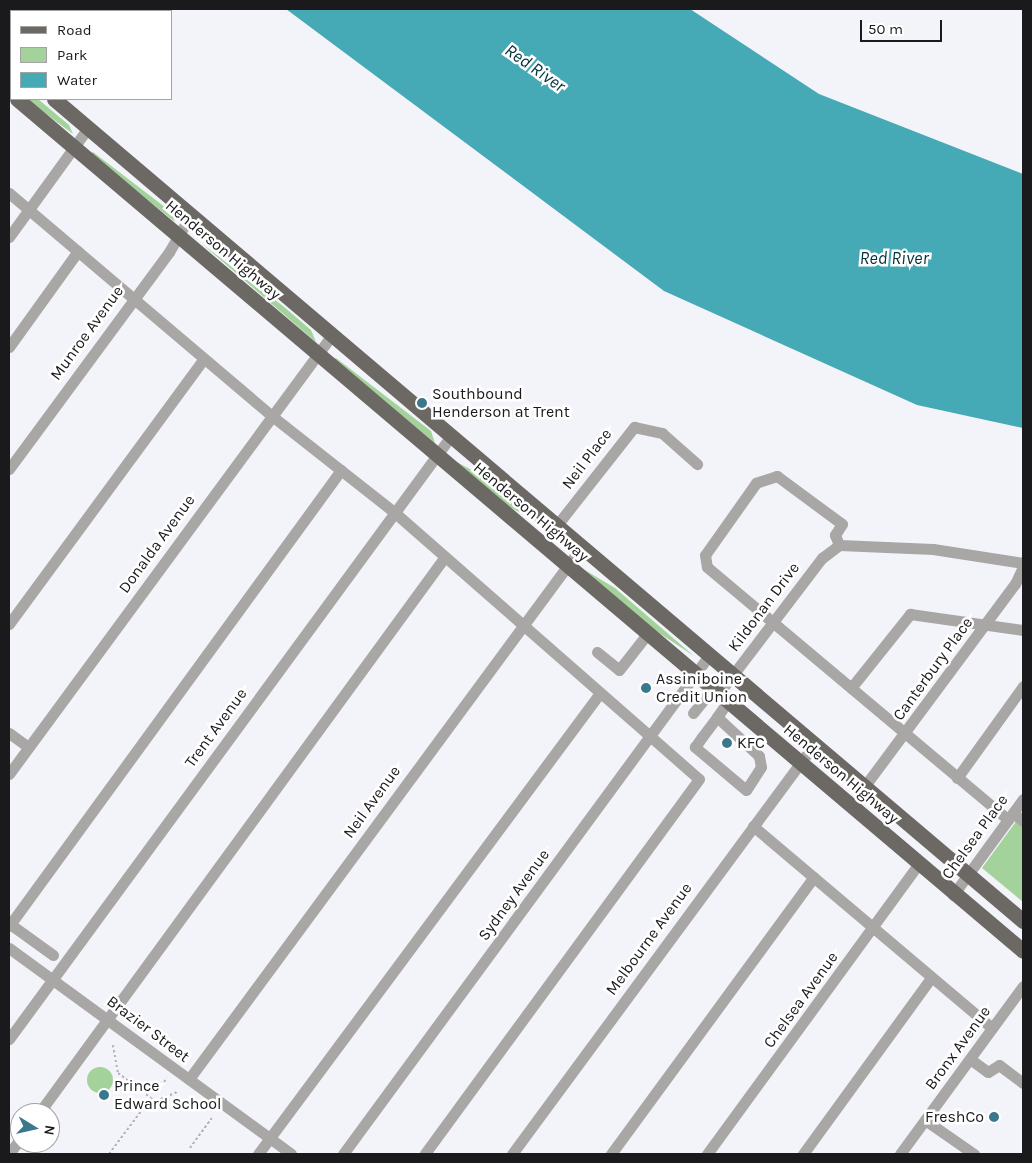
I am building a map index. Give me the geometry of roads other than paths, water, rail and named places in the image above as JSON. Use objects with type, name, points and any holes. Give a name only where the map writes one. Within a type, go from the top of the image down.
[{"type":"main road","name":"Henderson Highway","points":[[18,100],[919,863],[953,894],[1023,951]]},
{"type":"main road","name":"Henderson Highway","points":[[55,100],[190,216],[734,673],[864,787],[1023,921]]},
{"type":"main road","points":[[542,543],[557,525]]},
{"type":"street","points":[[9,237],[88,128]]},
{"type":"street","points":[[9,194],[272,416],[394,512],[521,627],[651,736],[699,779],[425,1154]]},
{"type":"street","name":"Munroe Avenue","points":[[9,469],[132,297],[179,236],[190,216]]},
{"type":"street","points":[[9,347],[78,251]]},
{"type":"street","name":"Donalda Avenue","points":[[9,774],[332,335]]},
{"type":"street","points":[[9,624],[204,358]]},
{"type":"street","name":"Neil Place","points":[[557,525],[634,427],[662,433],[697,464]]},
{"type":"street","name":"Trent Avenue","points":[[9,1039],[13,1023],[53,979],[451,436]]},
{"type":"street","points":[[53,955],[9,925],[341,470]]},
{"type":"street","points":[[1023,565],[933,549],[839,545],[835,535],[842,524],[777,476],[756,482],[705,555],[707,566],[774,621],[905,735],[957,778],[1010,817],[1023,822]]},
{"type":"street","name":"Kildonan Drive","points":[[720,694],[822,558],[839,545]]},
{"type":"street","name":"Neil Avenue","points":[[189,1079],[566,564],[582,546]]},
{"type":"street","points":[[46,1103],[444,558]]},
{"type":"street","name":"Canterbury Place","points":[[864,787],[905,735],[986,624],[1023,565]]},
{"type":"street","points":[[851,688],[910,614],[1023,630]]},
{"type":"street","points":[[597,652],[619,670],[648,633]]},
{"type":"street","name":"Sydney Avenue","points":[[343,1154],[710,654]]},
{"type":"street","points":[[957,778],[1023,686]]},
{"type":"street","points":[[258,1154],[600,693]]},
{"type":"street","points":[[693,714],[720,694]]},
{"type":"street","points":[[717,717],[759,756],[761,767],[746,790],[695,747],[717,717],[720,694]]},
{"type":"street","points":[[9,733],[28,747]]},
{"type":"street","name":"Melbourne Avenue","points":[[512,1154],[799,762],[815,743]]},
{"type":"street","name":"Chelsea Place","points":[[953,894],[1023,799]]},
{"type":"street","points":[[753,826],[992,1028]]},
{"type":"street","name":"Chelsea Avenue","points":[[708,1154],[919,863]]},
{"type":"street","points":[[611,1154],[814,877]]},
{"type":"street","name":"Brazier Street","points":[[9,948],[291,1154]]},
{"type":"street","points":[[803,1154],[931,978]]},
{"type":"street","name":"Bronx Avenue","points":[[900,1154],[1023,986]]},
{"type":"street","points":[[970,1059],[988,1072],[999,1065],[1023,1083]]},
{"type":"street","points":[[926,1120],[974,1154]]},
{"type":"water","name":"Red River","points":[[286,9],[690,9],[819,94],[1023,174],[1023,428],[917,405],[664,291]]},
{"type":"place","name":"Southbound Henderson at Trent","points":[[422,403]]},
{"type":"place","name":"Assiniboine Credit Union","points":[[646,688]]},
{"type":"place","name":"KFC","points":[[727,743]]},
{"type":"place","name":"Prince Edward School","points":[[104,1095]]},
{"type":"place","name":"FreshCo","points":[[994,1117]]}]
